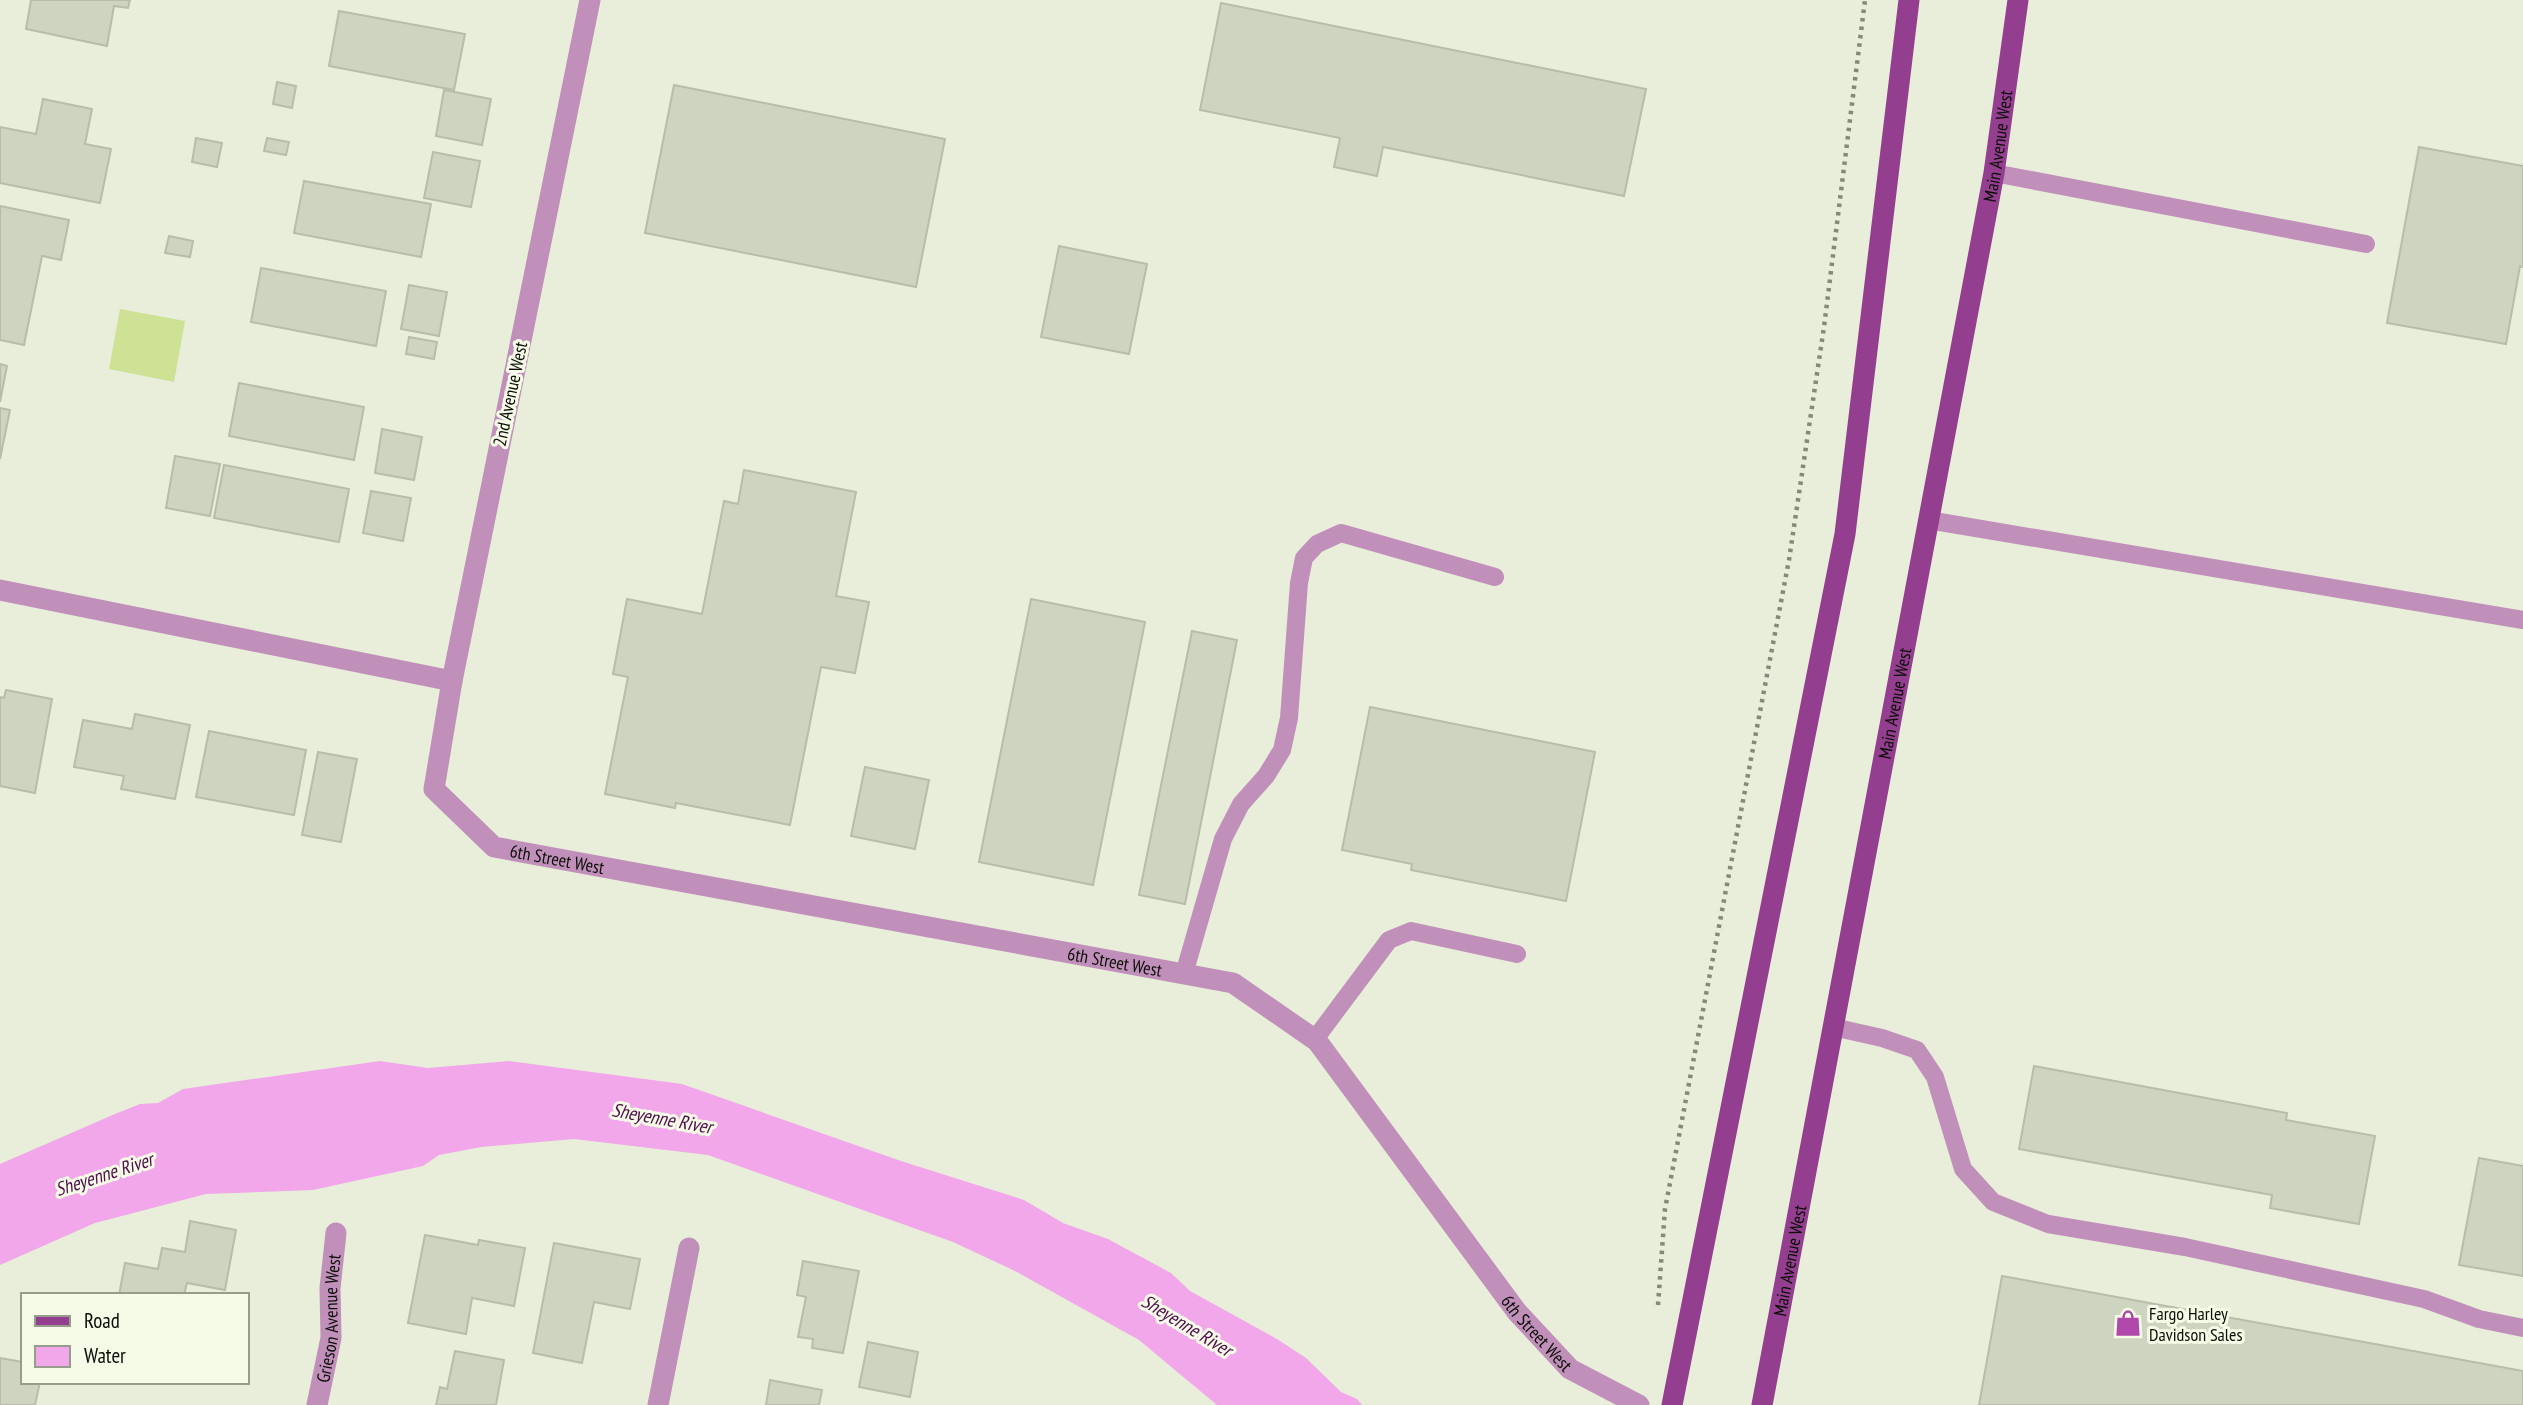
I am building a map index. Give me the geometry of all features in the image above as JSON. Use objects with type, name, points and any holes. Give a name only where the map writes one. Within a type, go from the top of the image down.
[{"type":"main road","points":[[1672,1405],[1845,534],[1909,0]]},
{"type":"main road","name":"Main Avenue West","points":[[1762,1405],[1994,173],[2018,0]]},
{"type":"street","name":"2nd Avenue West","points":[[434,789],[452,681],[590,0]]},
{"type":"street","points":[[0,590],[452,681]]},
{"type":"street","name":"6th Street West","points":[[434,789],[494,847],[1233,983],[1315,1039],[1517,1312],[1570,1369],[1639,1405]]},
{"type":"street","name":"Grieson Avenue West","points":[[317,1405],[331,1338],[330,1287],[336,1233]]},
{"type":"street","points":[[659,1405],[689,1248]]},
{"type":"lane","points":[[1994,173],[2366,244]]},
{"type":"lane","points":[[1928,520],[2523,620]]},
{"type":"lane","points":[[1184,974],[1223,839],[1241,804],[1266,776],[1282,751],[1289,718],[1299,583],[1304,558],[1317,544],[1341,533],[1495,577]]},
{"type":"lane","points":[[1315,1039],[1389,940],[1411,931],[1517,954]]},
{"type":"lane","points":[[1833,1027],[1882,1038],[1917,1050],[1935,1077],[1963,1168],[1993,1202],[2048,1224],[2185,1247],[2412,1296],[2479,1319],[2523,1328]]},
{"type":"path","points":[[1657,1312],[1665,1209],[1789,560],[1824,327],[1865,0]]},
{"type":"green space","points":[[120,309],[185,321],[174,382],[109,369]]},
{"type":"water","name":"Sheyenne River","points":[[380,1061],[428,1068],[509,1061],[682,1084],[901,1161],[1024,1200],[1063,1223],[1108,1239],[1171,1273],[1190,1291],[1306,1358],[1341,1392],[1357,1399],[1362,1405],[1217,1405],[1139,1340],[1015,1271],[953,1242],[708,1155],[574,1139],[481,1147],[439,1155],[423,1166],[313,1190],[206,1194],[95,1223],[0,1265],[0,1164],[140,1104],[158,1103],[183,1089]]},
{"type":"building","points":[[31,0],[130,0],[128,8],[114,6],[107,46],[26,29]]},
{"type":"building","points":[[1221,3],[1646,89],[1624,196],[1383,147],[1377,176],[1334,167],[1340,138],[1200,110]]},
{"type":"building","points":[[339,11],[465,34],[454,90],[329,66]]},
{"type":"building","points":[[277,82],[296,86],[292,108],[273,104]]},
{"type":"building","points":[[674,85],[945,139],[916,287],[645,233]]},
{"type":"building","points":[[444,90],[491,99],[482,145],[436,136]]},
{"type":"building","points":[[43,99],[92,109],[85,144],[111,149],[100,203],[0,183],[0,127],[36,134]]},
{"type":"building","points":[[196,138],[222,143],[217,167],[192,162]]},
{"type":"building","points":[[267,138],[289,142],[286,155],[264,151]]},
{"type":"building","points":[[2419,147],[2523,166],[2523,267],[2520,266],[2506,344],[2387,323]]},
{"type":"building","points":[[433,152],[480,161],[471,207],[424,198]]},
{"type":"building","points":[[304,181],[431,204],[421,257],[294,233]]},
{"type":"building","points":[[0,206],[69,220],[61,260],[42,256],[24,345],[0,340]]},
{"type":"building","points":[[169,236],[193,241],[190,257],[165,253]]},
{"type":"building","points":[[1059,246],[1147,264],[1129,354],[1041,337]]},
{"type":"building","points":[[261,268],[386,291],[376,346],[251,322]]},
{"type":"building","points":[[409,285],[447,292],[439,336],[401,329]]},
{"type":"building","points":[[409,337],[437,342],[434,359],[406,354]]},
{"type":"building","points":[[0,364],[7,366],[0,402]]},
{"type":"building","points":[[239,383],[364,407],[354,460],[229,436]]},
{"type":"building","points":[[0,408],[10,410],[0,459]]},
{"type":"building","points":[[382,429],[422,437],[414,480],[375,473]]},
{"type":"building","points":[[175,456],[220,464],[210,516],[166,508]]},
{"type":"building","points":[[224,465],[349,489],[339,542],[214,518]]},
{"type":"building","points":[[744,470],[856,492],[836,596],[869,602],[855,673],[821,667],[790,825],[676,803],[675,808],[605,794],[628,677],[613,674],[627,599],[702,614],[724,501],[738,504]]},
{"type":"building","points":[[371,491],[411,498],[403,541],[363,533]]},
{"type":"building","points":[[1031,599],[1145,622],[1093,885],[979,862]]},
{"type":"building","points":[[1192,631],[1237,640],[1185,904],[1139,895]]},
{"type":"building","points":[[6,690],[52,699],[35,793],[0,786],[0,697],[4,698]]},
{"type":"building","points":[[1370,707],[1595,752],[1566,901],[1411,870],[1412,864],[1342,850]]},
{"type":"building","points":[[135,714],[190,725],[175,799],[121,789],[124,776],[74,767],[83,720],[132,729]]},
{"type":"building","points":[[209,731],[306,750],[294,815],[196,797]]},
{"type":"building","points":[[318,752],[357,759],[341,842],[302,835]]},
{"type":"building","points":[[865,767],[929,780],[915,849],[851,836]]},
{"type":"building","points":[[2034,1066],[2287,1113],[2286,1120],[2375,1136],[2359,1224],[2270,1208],[2272,1195],[2019,1149]]},
{"type":"building","points":[[2479,1158],[2523,1166],[2523,1276],[2459,1265]]},
{"type":"building","points":[[190,1221],[236,1230],[225,1290],[187,1283],[184,1293],[119,1293],[125,1263],[158,1269],[162,1248],[185,1252]]},
{"type":"building","points":[[425,1235],[478,1245],[479,1240],[525,1248],[514,1306],[472,1298],[466,1334],[408,1323]]},
{"type":"building","points":[[554,1243],[640,1259],[630,1309],[594,1302],[582,1363],[533,1353]]},
{"type":"building","points":[[803,1261],[859,1271],[843,1353],[812,1348],[813,1339],[798,1337],[806,1297],[797,1295]]},
{"type":"building","name":"Fargo Harley Davidson Sales","points":[[2002,1276],[2523,1371],[2523,1405],[1979,1405]]},
{"type":"building","points":[[868,1342],[918,1352],[910,1397],[859,1387]]},
{"type":"building","points":[[455,1351],[504,1360],[496,1405],[436,1405],[440,1387],[447,1389]]},
{"type":"building","points":[[0,1358],[21,1362],[21,1384],[40,1384],[35,1405],[0,1405]]},
{"type":"building","points":[[770,1380],[822,1390],[819,1405],[766,1405]]},
{"type":"place","name":"Fargo Harley Davidson Sales","points":[[2128,1323]]}]
